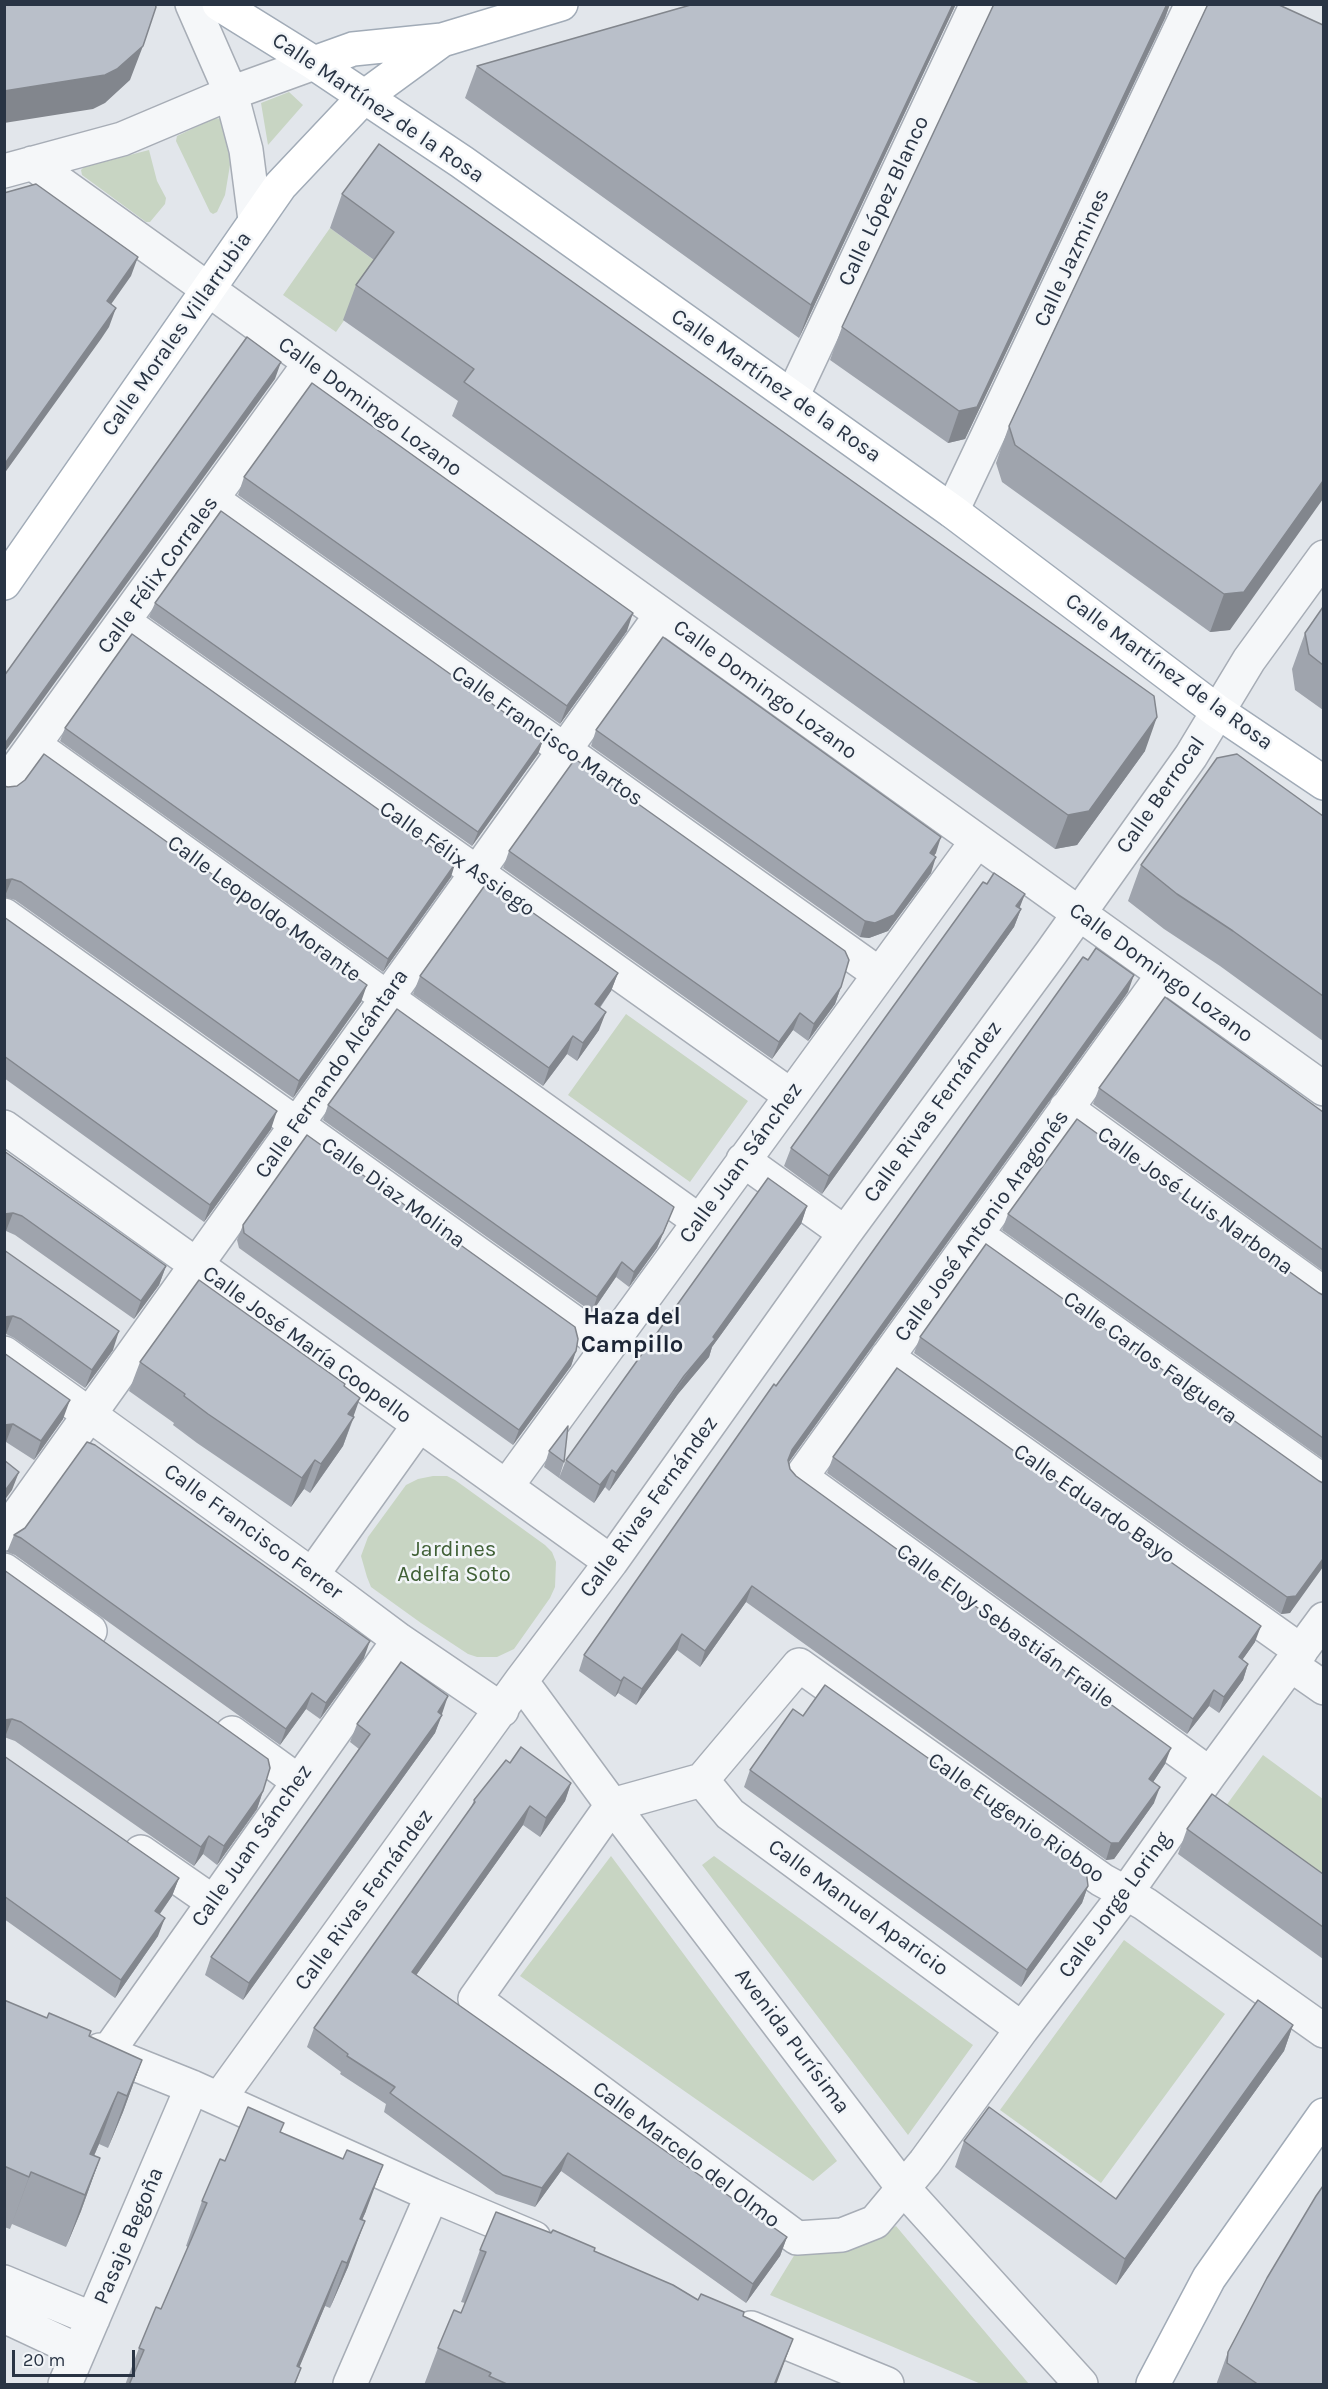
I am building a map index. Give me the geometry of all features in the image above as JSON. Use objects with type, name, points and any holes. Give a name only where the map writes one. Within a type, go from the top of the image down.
[{"type":"main road","name":"Calle Martínez de la Rosa","points":[[219,4],[314,63],[462,162],[952,511],[1217,711],[1323,783]]},
{"type":"main road","points":[[314,63],[353,49],[442,40],[547,6]]},
{"type":"main road","name":"Calle Morales Villarrubia","points":[[4,583],[280,186],[364,97],[442,40]]},
{"type":"main road","points":[[1153,2385],[1209,2278],[1323,2115]]},
{"type":"street","points":[[185,112],[200,71],[187,4]]},
{"type":"street","points":[[192,4],[231,93],[246,150],[255,220]]},
{"type":"street","name":"Calle López Blanco","points":[[792,397],[977,4]]},
{"type":"street","name":"Calle Jazmines","points":[[952,511],[1192,4]]},
{"type":"street","points":[[18,167],[122,139],[231,93],[314,63]]},
{"type":"street","name":"Calle Domingo Lozano","points":[[18,167],[208,290],[1323,1089]]},
{"type":"street","name":"Calle Félix Corrales","points":[[4,786],[310,363]]},
{"type":"street","name":"Calle Francisco Martos","points":[[213,500],[879,974]]},
{"type":"street","name":"Calle Berrocal","points":[[1079,914],[1191,756],[1249,660],[1323,556]]},
{"type":"street","name":"Calle Fernando Alcántara","points":[[4,1534],[26,1477],[91,1414],[129,1338],[197,1265],[661,615]]},
{"type":"street","name":"Calle Félix Assiego","points":[[123,622],[790,1095]]},
{"type":"street","name":"Calle Leopoldo Morante","points":[[34,745],[699,1221]]},
{"type":"street","name":"Calle Juan Sánchez","points":[[506,1486],[976,841]]},
{"type":"street","name":"Calle Rivas Fernández","points":[[206,2093],[502,1710],[845,1233],[1079,914]]},
{"type":"street","name":"Calle Diaz Molina","points":[[4,915],[607,1346]]},
{"type":"street","name":"Calle José Antonio Aragonés","points":[[801,1477],[1163,975]]},
{"type":"street","name":"Calle José Luis Narbona","points":[[1066,1108],[1323,1294]]},
{"type":"street","name":"Calle José María Coopello","points":[[4,1127],[610,1562]]},
{"type":"street","points":[[743,1160],[845,1233]]},
{"type":"street","name":"Calle Carlos Falguera","points":[[976,1234],[1323,1482]]},
{"type":"street","name":"Calle Francisco Ferrer","points":[[4,1353],[399,1640],[502,1710]]},
{"type":"street","name":"Calle Eduardo Bayo","points":[[888,1357],[1296,1658],[1323,1688]]},
{"type":"street","points":[[312,1575],[419,1425]]},
{"type":"street","name":"Calle Eloy Sebastián Fraile","points":[[801,1477],[1210,1774]]},
{"type":"street","points":[[4,1570],[118,1652]]},
{"type":"street","name":"Calle Jorge Loring","points":[[904,2189],[1126,1893],[1323,1619]]},
{"type":"street","name":"Calle Juan Sánchez","points":[[106,2052],[399,1640]]},
{"type":"street","name":"Calle Eugenio Rioboo","points":[[702,1780],[799,1665],[1102,1880],[1145,1904],[1323,2031]]},
{"type":"street","name":"Avenida Purísima","points":[[521,1681],[612,1805],[904,2189],[1081,2385]]},
{"type":"street","points":[[204,1713],[298,1781]]},
{"type":"street","points":[[612,1805],[702,1780]]},
{"type":"street","name":"Calle Manuel Aparicio","points":[[702,1780],[730,1814],[1022,2029]]},
{"type":"street","name":"Calle Marcelo del Olmo","points":[[612,1805],[475,1999],[797,2238],[842,2235],[875,2222],[904,2189]]},
{"type":"street","points":[[118,1836],[213,1902]]},
{"type":"street","points":[[69,2037],[206,2093],[432,2195],[561,2249]]},
{"type":"street","name":"Pasaje Begoña","points":[[65,2385],[93,2319],[206,2093]]},
{"type":"street","points":[[350,2385],[432,2195]]},
{"type":"street","points":[[4,2282],[93,2319]]},
{"type":"street","points":[[4,2316],[79,2351]]},
{"type":"street","points":[[722,2316],[886,2385]]},
{"type":"green space","points":[[289,92],[303,105],[268,145],[261,103]]},
{"type":"green space","points":[[215,118],[222,119],[230,165],[225,195],[217,212],[213,214],[176,141],[177,136]]},
{"type":"green space","points":[[149,150],[157,181],[166,198],[165,204],[150,222],[146,222],[82,175],[81,170],[84,167]]},
{"type":"green space","points":[[330,228],[382,266],[336,332],[283,295]]},
{"type":"green space","points":[[626,1014],[748,1101],[690,1182],[568,1095]]},
{"type":"green space","name":"Jardines Adelfa Soto","points":[[447,1476],[455,1480],[545,1545],[552,1552],[556,1562],[555,1587],[550,1598],[514,1649],[497,1657],[477,1657],[468,1654],[371,1587],[367,1577],[361,1556],[368,1537],[406,1485],[418,1479]]},
{"type":"green space","points":[[1263,1755],[1323,1799],[1323,1889],[1220,1814]]},
{"type":"green space","points":[[611,1856],[837,2161],[813,2181],[520,1976]]},
{"type":"green space","points":[[714,1856],[973,2045],[908,2135],[702,1865]]},
{"type":"green space","points":[[1124,1940],[1225,2014],[1101,2183],[1000,2110]]},
{"type":"green space","points":[[896,2226],[1029,2384],[981,2384],[770,2295],[795,2254],[853,2249]]},
{"type":"building","points":[[4,4],[155,4],[156,7],[143,46],[117,69],[105,75],[4,91]]},
{"type":"building","points":[[694,4],[953,4],[811,305],[477,66]]},
{"type":"building","points":[[994,4],[1167,4],[977,407],[959,411],[842,327]]},
{"type":"building","points":[[1208,4],[1277,4],[1323,25],[1323,481],[1244,592],[1224,594],[1015,445],[1009,426]]},
{"type":"building","points":[[379,144],[1154,696],[1157,717],[1089,811],[1068,815],[464,382],[474,369],[356,285],[394,232],[342,194]]},
{"type":"building","points":[[36,184],[138,257],[107,301],[116,308],[4,465],[4,193]]},
{"type":"building","points":[[247,337],[281,362],[4,745],[4,676]]},
{"type":"building","points":[[312,383],[633,613],[567,706],[244,477]]},
{"type":"building","points":[[221,511],[543,740],[478,832],[155,603]]},
{"type":"building","points":[[1323,607],[1323,665],[1309,654],[1305,633]]},
{"type":"building","points":[[132,634],[455,864],[388,959],[65,728]]},
{"type":"building","points":[[663,637],[941,837],[930,853],[936,857],[894,915],[875,923],[865,921],[596,730]]},
{"type":"building","points":[[44,754],[367,985],[299,1081],[21,882],[12,879],[4,880],[4,786],[17,786],[25,780]]},
{"type":"building","points":[[1237,754],[1323,816],[1323,996],[1177,894],[1141,865],[1217,758]]},
{"type":"building","points":[[575,759],[845,951],[849,960],[841,987],[814,1024],[800,1013],[779,1042],[509,851]]},
{"type":"building","points":[[994,873],[1025,894],[1016,906],[1021,909],[829,1176],[791,1148],[983,882],[987,884]]},
{"type":"building","points":[[488,881],[618,973],[595,1004],[606,1012],[583,1043],[573,1036],[549,1068],[420,976]]},
{"type":"building","points":[[4,917],[277,1111],[210,1205],[4,1056]]},
{"type":"building","points":[[1096,948],[1134,975],[792,1450],[788,1460],[790,1469],[796,1476],[1171,1748],[1149,1779],[1160,1787],[1119,1843],[1111,1843],[752,1586],[705,1651],[682,1634],[642,1689],[624,1677],[621,1681],[584,1655],[774,1384],[776,1386],[805,1346],[1083,957],[1088,960]]},
{"type":"building","points":[[1165,997],[1323,1112],[1323,1250],[1099,1088]]},
{"type":"building","points":[[397,1009],[674,1207],[663,1233],[634,1272],[622,1262],[597,1297],[328,1105]]},
{"type":"building","points":[[1077,1119],[1323,1295],[1323,1438],[1008,1214]]},
{"type":"building","points":[[307,1135],[575,1327],[578,1339],[576,1351],[519,1430],[244,1233],[243,1225]]},
{"type":"building","points":[[4,1151],[166,1266],[141,1301],[22,1216],[13,1213],[4,1214]]},
{"type":"building","points":[[768,1178],[807,1206],[713,1337],[715,1339],[684,1376],[616,1473],[612,1470],[600,1485],[566,1460]]},
{"type":"building","points":[[986,1244],[1323,1483],[1323,1559],[1296,1596],[1287,1597],[920,1337]]},
{"type":"building","points":[[4,1250],[119,1331],[92,1370],[21,1319],[13,1316],[4,1317]]},
{"type":"building","points":[[199,1280],[345,1384],[344,1386],[360,1398],[348,1414],[354,1417],[329,1453],[321,1464],[315,1460],[302,1478],[208,1414],[184,1396],[185,1394],[140,1362]]},
{"type":"building","points":[[4,1353],[70,1400],[41,1441],[13,1424],[4,1425]]},
{"type":"building","points":[[897,1368],[1261,1626],[1239,1657],[1248,1664],[1224,1697],[1214,1690],[1193,1719],[833,1457]]},
{"type":"building","points":[[568,1426],[564,1462],[549,1451]]},
{"type":"building","points":[[87,1442],[95,1445],[370,1641],[326,1703],[312,1693],[286,1729],[14,1535],[25,1528]]},
{"type":"building","points":[[4,1460],[19,1472],[4,1492]]},
{"type":"building","points":[[4,1570],[268,1759],[270,1768],[263,1791],[224,1846],[209,1836],[201,1847],[21,1722],[12,1719],[4,1720]]},
{"type":"building","points":[[401,1662],[448,1696],[438,1712],[442,1715],[249,1983],[211,1957],[370,1734],[357,1724]]},
{"type":"building","points":[[825,1685],[1086,1870],[1088,1886],[1027,1970],[750,1770],[793,1709],[803,1716]]},
{"type":"building","points":[[521,1747],[571,1783],[546,1818],[530,1806],[412,1972],[787,2237],[753,2284],[568,2153],[542,2188],[503,2175],[390,2093],[395,2087],[347,2056],[348,2054],[314,2028],[475,1802],[474,1800],[506,1760],[510,1763]]},
{"type":"building","points":[[4,1756],[179,1878],[155,1911],[165,1918],[121,1980],[4,1896]]},
{"type":"building","points":[[1212,1794],[1323,1874],[1323,1927],[1187,1829]]},
{"type":"building","points":[[4,2000],[47,2018],[49,2013],[91,2031],[89,2036],[142,2060],[127,2096],[118,2092],[90,2154],[100,2158],[85,2195],[31,2172],[29,2177],[4,2166]]},
{"type":"building","points":[[1258,2000],[1293,2025],[1125,2259],[964,2141],[989,2107],[1116,2199]]},
{"type":"building","points":[[248,2107],[284,2123],[280,2132],[343,2159],[347,2150],[383,2165],[360,2219],[365,2221],[347,2263],[342,2261],[297,2366],[301,2368],[294,2385],[129,2385],[144,2350],[139,2348],[156,2307],[161,2309],[207,2203],[202,2201],[220,2159],[225,2161]]},
{"type":"building","points":[[1323,2186],[1323,2385],[1259,2385],[1227,2363],[1228,2352],[1267,2278]]},
{"type":"building","points":[[496,2212],[551,2233],[553,2230],[595,2248],[594,2251],[673,2285],[698,2300],[701,2294],[744,2312],[743,2316],[793,2339],[774,2385],[509,2385],[489,2376],[491,2373],[438,2348],[454,2310],[461,2313],[486,2252],[480,2250]]},
{"type":"district","name":"Haza del Campillo","points":[[632,1331]]}]
